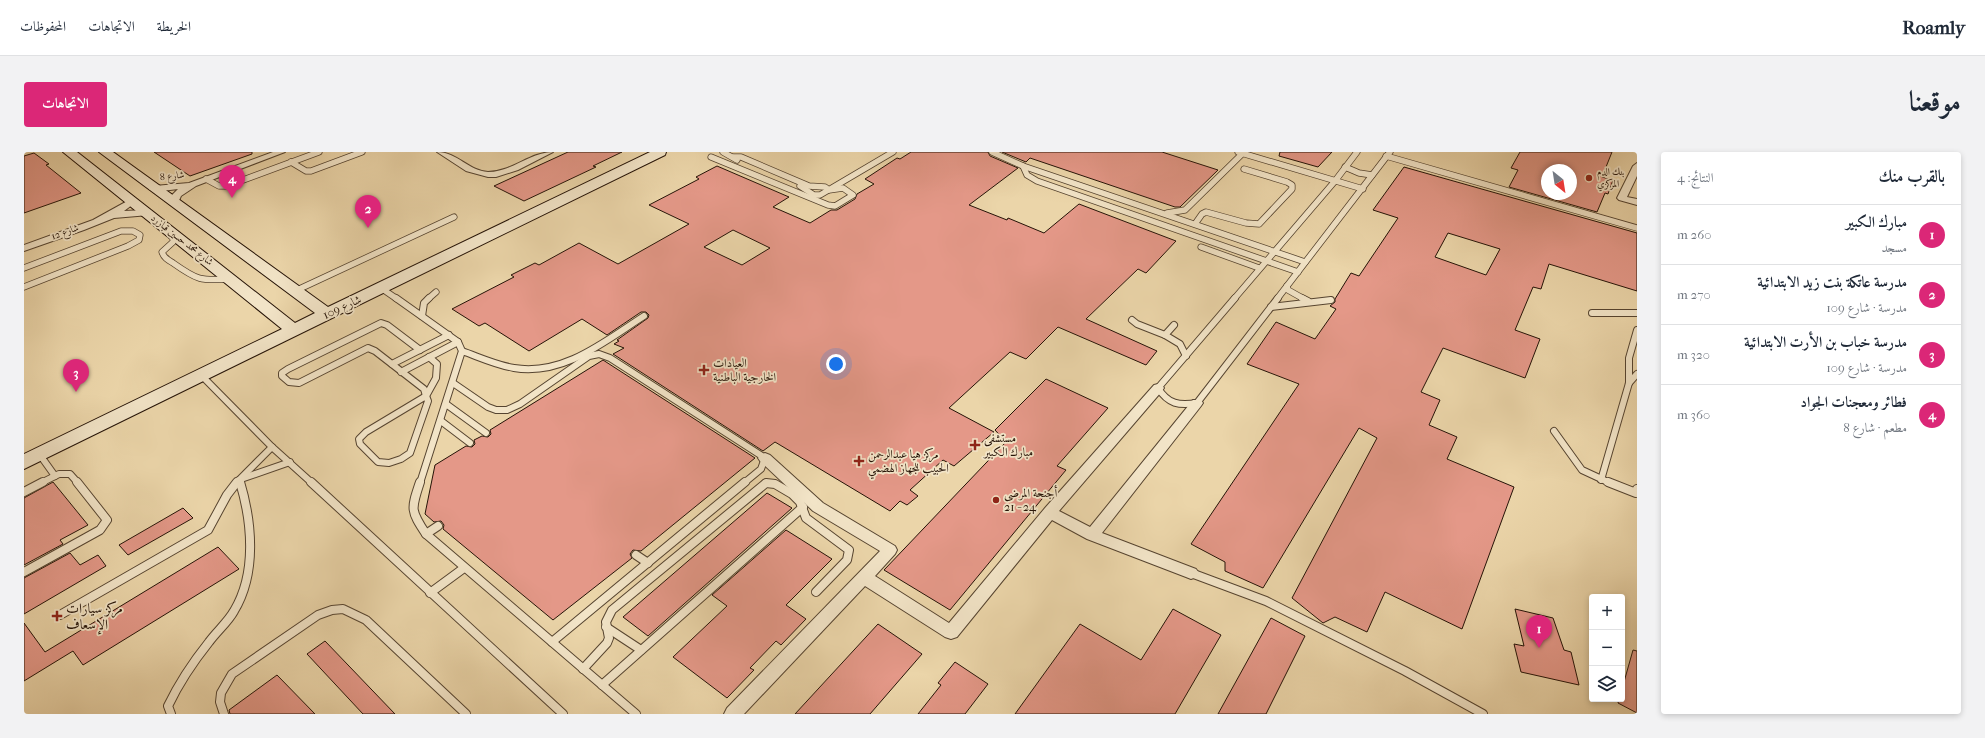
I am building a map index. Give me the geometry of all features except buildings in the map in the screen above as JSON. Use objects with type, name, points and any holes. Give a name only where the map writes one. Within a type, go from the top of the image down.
[{"type":"street","name":"شارع محمد حسين قبازرد","points":[[69,152],[294,330]]},
{"type":"street","name":"شارع محمد حسين قبازرد","points":[[105,152],[174,203],[274,288],[295,291],[328,314]]},
{"type":"street","name":"شارع 8","points":[[174,203],[176,195],[193,184],[269,154],[281,152]]},
{"type":"street","points":[[440,152],[479,173],[491,174],[507,171],[549,152]]},
{"type":"street","name":"شارع 109","points":[[32,458],[660,152]]},
{"type":"street","points":[[1637,166],[1622,198],[1637,202]]},
{"type":"street","name":"شارع 8","points":[[154,189],[193,184]]},
{"type":"street","name":"شارع 12","points":[[24,248],[107,217],[124,208],[131,202]]},
{"type":"street","name":"شارع 12","points":[[107,217],[146,213]]},
{"type":"street","points":[[192,248],[220,262],[259,292],[274,288]]},
{"type":"street","points":[[864,577],[951,632],[1050,512],[1158,388]]},
{"type":"street","points":[[1092,535],[1197,403]]},
{"type":"street","points":[[733,714],[890,550],[818,507],[765,458]]},
{"type":"street","points":[[1050,512],[1092,535],[1191,573]]},
{"type":"lane","points":[[206,179],[219,186],[227,186],[319,152]]},
{"type":"lane","points":[[292,162],[306,171],[311,171],[362,152]]},
{"type":"lane","points":[[711,157],[828,205],[835,206],[853,195],[843,188],[829,190],[825,187],[809,186],[741,157],[723,152]]},
{"type":"lane","points":[[733,156],[738,160],[805,188],[814,195],[828,193],[829,190],[893,152]]},
{"type":"lane","points":[[992,152],[1023,166],[1305,262]]},
{"type":"lane","points":[[1357,152],[1335,181],[1158,388],[1164,399],[1181,406],[1197,403],[1363,189],[1388,154],[1637,228]]},
{"type":"lane","points":[[1162,213],[1185,210],[1241,153],[1363,189]]},
{"type":"lane","points":[[1023,166],[1027,175],[1033,179],[1298,272]]},
{"type":"lane","points":[[1345,167],[1359,173],[1372,175]]},
{"type":"lane","points":[[1195,224],[1202,214],[1206,212],[1246,223],[1259,224],[1292,189],[1292,185],[1287,182],[1244,169]]},
{"type":"lane","points":[[1124,211],[1134,204]]},
{"type":"lane","points":[[295,291],[454,217]]},
{"type":"lane","points":[[24,268],[121,231],[133,231],[140,236],[139,240],[128,246],[24,287]]},
{"type":"lane","points":[[174,234],[173,242],[162,252],[163,256],[170,262],[195,279],[206,281],[231,279]]},
{"type":"lane","points":[[1201,247],[1260,268]]},
{"type":"lane","points":[[1287,286],[1288,290],[1293,294],[1312,302]]},
{"type":"lane","points":[[381,288],[458,342],[462,351],[441,421],[412,506],[415,518],[426,534],[464,568],[636,714]]},
{"type":"lane","points":[[422,316],[424,303],[436,292]]},
{"type":"lane","points":[[1271,307],[1319,300],[1330,300]]},
{"type":"lane","points":[[1592,313],[1637,313]]},
{"type":"lane","points":[[1630,313],[1637,317]]},
{"type":"lane","points":[[462,351],[515,369],[537,370],[555,367],[570,362],[644,316]]},
{"type":"lane","points":[[1132,320],[1137,324],[1165,335],[1180,344],[1186,356]]},
{"type":"lane","points":[[420,350],[387,325],[381,323],[288,369],[282,373],[282,376],[292,385],[299,383],[368,348],[375,351],[424,389],[427,395],[428,401],[410,453],[401,459],[389,463],[378,462],[360,444],[359,439],[366,432],[427,395],[436,378],[437,364],[429,357]]},
{"type":"lane","points":[[1165,335],[1174,325]]},
{"type":"lane","points":[[1601,480],[1628,383],[1629,358],[1637,330]]},
{"type":"lane","points":[[392,364],[449,336]]},
{"type":"lane","points":[[401,372],[458,342]]},
{"type":"lane","points":[[453,383],[488,407],[496,410],[506,410],[520,404],[589,356],[599,354],[610,358],[758,452],[765,458],[760,469],[552,642]]},
{"type":"lane","points":[[1628,383],[1637,374]]},
{"type":"lane","points":[[201,375],[272,447],[563,714]]},
{"type":"lane","points":[[446,404],[486,433]]},
{"type":"lane","points":[[441,421],[470,443]]},
{"type":"lane","points":[[1554,431],[1582,470],[1601,480],[1636,494],[1637,489]]},
{"type":"lane","points":[[60,615],[208,530],[227,495],[239,480],[272,447]]},
{"type":"lane","points":[[32,458],[55,476]]},
{"type":"lane","points":[[239,480],[290,462]]},
{"type":"lane","points":[[24,492],[63,473],[72,475],[106,518],[106,524],[96,533],[24,572]]},
{"type":"lane","points":[[170,714],[168,706],[173,695],[200,653],[236,609],[248,570],[250,534],[239,480]]},
{"type":"lane","points":[[583,669],[608,644],[609,638],[606,627],[607,616],[612,610],[763,484],[770,482],[778,484],[799,501],[803,507],[803,515],[809,521],[849,550],[847,560],[816,592]]},
{"type":"lane","points":[[602,685],[803,507]]},
{"type":"lane","points":[[426,534],[438,526]]},
{"type":"lane","points":[[636,555],[648,563]]},
{"type":"lane","points":[[430,593],[455,573],[464,568]]},
{"type":"lane","points":[[1191,573],[1266,600],[1405,671],[1483,714]]},
{"type":"lane","points":[[224,714],[219,702],[222,688],[232,674],[318,615],[331,609],[350,609],[366,620],[466,714]]},
{"type":"lane","points":[[606,627],[641,650]]},
{"type":"place","name":"بنك الدم المركزي","points":[[1589,178]]},
{"type":"place","name":"فطائر ومعجنات الجواد","points":[[232,198]]},
{"type":"place","name":"مدرسة عاتكة بنت زيد الابتدائية","points":[[368,228]]},
{"type":"place","name":"العيادات الخارجية الباطنية","points":[[704,370]]},
{"type":"place","name":"مدرسة خباب بن الأرت الابتدائية","points":[[76,392]]},
{"type":"place","name":"مستشفى مبارك الكبير","points":[[975,445]]},
{"type":"place","name":"مركز هيا عبدالرحمن الحبيب للجهاز الهضمي","points":[[859,461]]},
{"type":"place","name":"أجنحة المرضى 21 - 24","points":[[996,500]]},
{"type":"place","name":"مركز سيارات الإسعاف","points":[[57,616]]},
{"type":"place","name":"مبارك الكبير","points":[[1539,648]]}]
